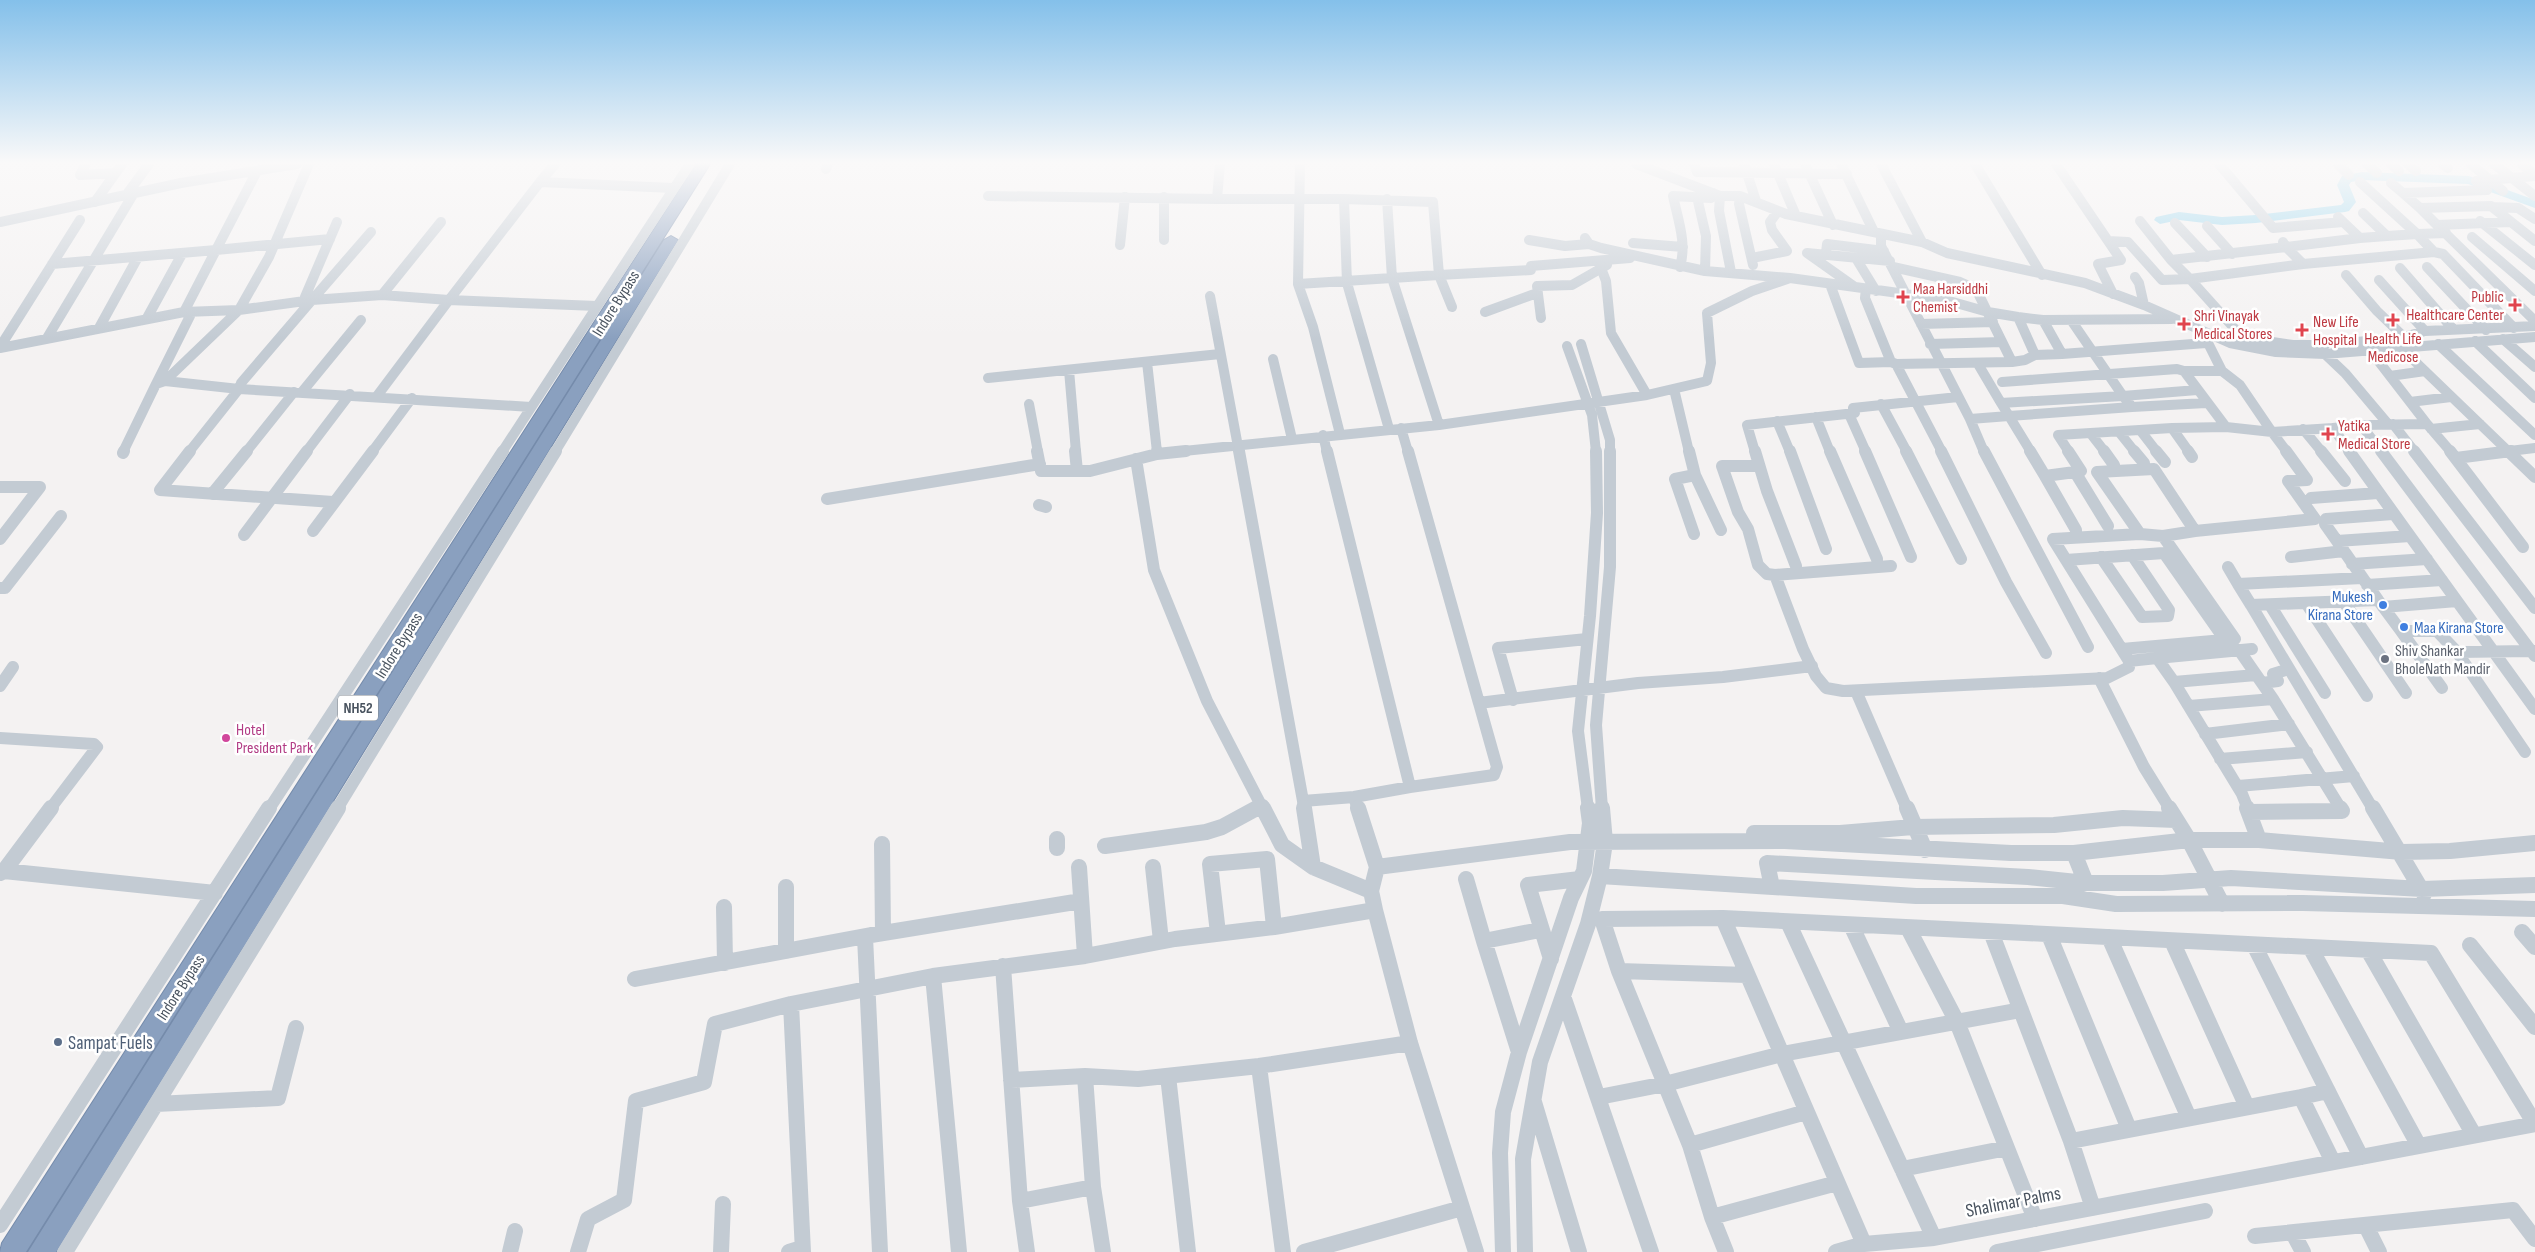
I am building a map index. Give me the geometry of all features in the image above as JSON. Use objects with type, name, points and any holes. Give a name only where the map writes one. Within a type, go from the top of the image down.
[{"type":"highway","name":"Indore Bypass","points":[[11,1252],[667,222]]},
{"type":"highway","name":"Indore Bypass","points":[[41,1252],[681,222]]},
{"type":"street","points":[[0,348],[78,222]]},
{"type":"street","points":[[46,338],[95,261],[115,222]]},
{"type":"street","points":[[184,312],[231,222]]},
{"type":"street","points":[[161,382],[239,310],[249,295],[283,222]]},
{"type":"street","points":[[312,300],[305,297],[337,222]]},
{"type":"street","points":[[382,295],[441,222]]},
{"type":"street","points":[[378,396],[509,222]]},
{"type":"street","points":[[0,1225],[651,222]]},
{"type":"street","points":[[65,1252],[694,222]]},
{"type":"street","points":[[1120,245],[1122,222]]},
{"type":"street","points":[[1164,222],[1164,240]]},
{"type":"street","points":[[1298,222],[1298,284],[1313,327],[1340,434]]},
{"type":"street","points":[[1303,802],[1354,797],[1410,787],[1494,776],[1497,767],[1395,428],[1347,283],[1345,222]]},
{"type":"street","points":[[1388,222],[1392,278],[1439,425]]},
{"type":"street","points":[[1435,222],[1439,275],[1452,307]]},
{"type":"street","points":[[1680,222],[1683,247],[1680,267]]},
{"type":"street","points":[[1703,222],[1706,236],[1705,271]]},
{"type":"street","points":[[1721,222],[1731,272]]},
{"type":"street","points":[[1743,222],[1755,275]]},
{"type":"street","points":[[1752,258],[1787,251],[1772,230],[1770,222]]},
{"type":"street","points":[[1775,575],[1812,666],[1823,686],[1832,690],[1856,691],[2107,678],[2129,667],[2129,661],[2053,539],[2140,534],[2164,536],[2195,531],[2315,519],[2288,481],[2307,480],[2240,385],[2222,371],[2204,337],[2144,305],[2085,283],[1947,253],[1922,242],[1822,222]]},
{"type":"street","points":[[1872,222],[1904,293],[1970,419],[1990,465],[2088,647]]},
{"type":"street","points":[[1912,222],[1922,242]]},
{"type":"street","points":[[2010,222],[2042,275]]},
{"type":"street","points":[[2095,222],[2121,262],[2098,264],[2113,294]]},
{"type":"street","points":[[2141,222],[2171,260],[2190,278],[2243,338]]},
{"type":"street","points":[[2268,222],[2286,246],[2303,264]]},
{"type":"street","points":[[2344,222],[2360,238]]},
{"type":"street","points":[[2373,222],[2387,236]]},
{"type":"street","points":[[2404,222],[2434,252]]},
{"type":"street","points":[[2435,222],[2535,321]]},
{"type":"street","points":[[2438,225],[2504,222]]},
{"type":"street","points":[[2511,222],[2535,241]]},
{"type":"street","points":[[2175,223],[2207,257]]},
{"type":"street","points":[[2483,224],[2535,265]]},
{"type":"street","points":[[2207,226],[2232,254]]},
{"type":"street","points":[[334,502],[160,490],[239,389],[241,383],[371,232]]},
{"type":"street","points":[[2171,260],[2360,238],[2446,233]]},
{"type":"street","points":[[2472,237],[2535,291]]},
{"type":"street","points":[[52,264],[182,254],[330,239]]},
{"type":"street","points":[[1529,240],[1565,246],[1587,241],[1632,257],[1680,267],[1790,278],[1904,293],[1942,299],[1988,312],[2042,320],[2174,320]]},
{"type":"street","points":[[2108,241],[2127,241],[2162,280],[2434,252],[2443,254],[2514,328]]},
{"type":"street","points":[[1633,243],[1683,247]]},
{"type":"street","points":[[1826,253],[1826,244],[1889,260],[1971,286],[1976,289],[1978,299],[1988,312],[2012,362]]},
{"type":"street","points":[[1565,246],[1568,264]]},
{"type":"street","points":[[2520,252],[2535,251]]},
{"type":"street","points":[[1866,288],[1813,259],[1806,253],[1826,253],[1857,260],[1889,260]]},
{"type":"street","points":[[147,318],[182,254]]},
{"type":"street","points":[[99,328],[138,257]]},
{"type":"street","points":[[1298,284],[1347,283],[1392,278],[1530,270],[1531,266],[1614,261],[1632,257]]},
{"type":"street","points":[[1857,260],[1859,267],[1871,277],[1866,288],[1865,298],[1893,363],[1917,401],[1995,563],[2025,620],[2046,653]]},
{"type":"street","points":[[1541,318],[1537,286],[1572,285],[1614,261]]},
{"type":"street","points":[[2427,267],[2486,330]]},
{"type":"street","points":[[1600,268],[1606,281],[1611,333],[1647,395]]},
{"type":"street","points":[[2400,268],[2453,329]]},
{"type":"street","points":[[2346,275],[2425,371],[2535,477]]},
{"type":"street","points":[[2135,277],[2139,283],[2144,305]]},
{"type":"street","points":[[1029,404],[1041,471],[1090,471],[1156,454],[1323,435],[1439,425],[1647,395],[1707,381],[1712,367],[1705,328],[1707,313],[1752,291],[1790,278]]},
{"type":"street","points":[[2380,280],[2425,331]]},
{"type":"street","points":[[1830,284],[1859,363],[1978,364],[2012,362],[2025,360],[2035,354],[2094,353],[2226,335],[2293,345],[2370,350],[2403,346],[2425,331],[2453,329],[2486,330],[2535,326]]},
{"type":"street","points":[[1485,312],[1537,293]]},
{"type":"street","points":[[0,348],[184,312],[239,310],[312,300],[382,295],[449,300],[597,306]]},
{"type":"street","points":[[1210,296],[1303,802],[1313,867]]},
{"type":"street","points":[[123,453],[161,382],[190,316],[184,312]]},
{"type":"street","points":[[2018,317],[2035,354]]},
{"type":"street","points":[[212,494],[361,320]]},
{"type":"street","points":[[2042,320],[2062,354]]},
{"type":"street","points":[[2071,320],[2132,407]]},
{"type":"street","points":[[1921,324],[1993,322]]},
{"type":"street","points":[[2216,337],[2256,350],[2300,354],[2325,354],[2403,346],[2440,347],[2475,341],[2535,337]]},
{"type":"street","points":[[2503,339],[2535,368]]},
{"type":"street","points":[[2475,341],[2535,398]]},
{"type":"street","points":[[1930,344],[2002,342]]},
{"type":"street","points":[[1503,1252],[1500,1153],[1503,1112],[1519,1052],[1571,898],[1584,871],[1590,823],[1578,732],[1597,513],[1594,403],[1581,344]]},
{"type":"street","points":[[1525,1252],[1523,1159],[1540,1062],[1588,924],[1606,842],[1596,725],[1610,567],[1610,440],[1567,346]]},
{"type":"street","points":[[2440,347],[2535,435]]},
{"type":"street","points":[[2370,350],[2456,458],[2523,547]]},
{"type":"street","points":[[988,378],[1220,354]]},
{"type":"street","points":[[2325,354],[2345,373],[2391,424],[2535,608]]},
{"type":"street","points":[[1273,359],[1292,439]]},
{"type":"street","points":[[1147,362],[1156,454]]},
{"type":"street","points":[[1978,364],[2076,530]]},
{"type":"street","points":[[2002,382],[2177,369],[2184,371],[2222,371]]},
{"type":"street","points":[[1070,370],[1078,471]]},
{"type":"street","points":[[2184,371],[2206,403],[2226,427]]},
{"type":"street","points":[[2390,376],[2425,371]]},
{"type":"street","points":[[161,382],[239,389],[531,406]]},
{"type":"street","points":[[1674,388],[1695,475],[1721,530]]},
{"type":"street","points":[[2000,403],[2197,390]]},
{"type":"street","points":[[244,536],[350,394]]},
{"type":"street","points":[[1796,566],[1746,425],[1849,414],[1855,413],[1853,408],[1881,404],[1958,397]]},
{"type":"street","points":[[2410,402],[2451,397]]},
{"type":"street","points":[[312,531],[412,398]]},
{"type":"street","points":[[1970,419],[2011,418],[2132,407],[2206,403]]},
{"type":"street","points":[[1881,404],[1917,473],[1931,506],[1961,559]]},
{"type":"street","points":[[1849,414],[1911,557]]},
{"type":"street","points":[[1816,417],[1851,504],[1878,559]]},
{"type":"street","points":[[1777,421],[1790,448],[1800,486],[1826,549]]},
{"type":"street","points":[[2045,476],[2081,471],[2058,435],[2172,428],[2226,427],[2272,432],[2303,428],[2333,428],[2361,425],[2429,426],[2480,424]]},
{"type":"street","points":[[2361,425],[2534,653]]},
{"type":"street","points":[[2172,428],[2192,456]]},
{"type":"street","points":[[2303,428],[2345,481]]},
{"type":"street","points":[[2333,428],[2535,709]]},
{"type":"street","points":[[2140,430],[2166,462]]},
{"type":"street","points":[[2119,432],[2144,463]]},
{"type":"street","points":[[2091,434],[2114,466]]},
{"type":"street","points":[[1323,435],[1410,787]]},
{"type":"street","points":[[2456,458],[2507,450],[2535,448]]},
{"type":"street","points":[[1136,460],[1154,570],[1207,701],[1263,805],[1282,845],[1313,867],[1371,891]]},
{"type":"street","points":[[826,499],[1040,464]]},
{"type":"street","points":[[1759,466],[1722,466],[1738,512],[1748,529],[1758,565],[1767,574],[1775,575],[1891,566]]},
{"type":"street","points":[[2140,534],[2097,472],[2154,469],[2195,531]]},
{"type":"street","points":[[2075,472],[2108,526]]},
{"type":"street","points":[[1694,534],[1675,479],[1695,475]]},
{"type":"street","points":[[0,487],[40,487],[0,539]]},
{"type":"street","points":[[2311,498],[2378,493]]},
{"type":"street","points":[[2393,514],[2326,521],[2352,564],[2442,688]]},
{"type":"street","points":[[0,588],[5,588],[61,516]]},
{"type":"street","points":[[2122,649],[2224,640],[2169,552],[2164,536]]},
{"type":"street","points":[[2291,557],[2340,546],[2410,536]]},
{"type":"street","points":[[2066,560],[2169,552]]},
{"type":"street","points":[[2101,557],[2142,617],[2168,616],[2169,610],[2132,555]]},
{"type":"street","points":[[2352,564],[2427,559]]},
{"type":"street","points":[[2228,566],[2354,776],[2402,852],[2431,907]]},
{"type":"street","points":[[2238,584],[2442,580]]},
{"type":"street","points":[[2251,605],[2344,602],[2380,604],[2456,601]]},
{"type":"street","points":[[2344,602],[2406,693]]},
{"type":"street","points":[[2306,603],[2367,696]]},
{"type":"street","points":[[2270,605],[2326,693]]},
{"type":"street","points":[[2401,631],[2437,631],[2457,652],[2525,752]]},
{"type":"street","points":[[1513,700],[1498,648],[1587,639]]},
{"type":"street","points":[[2129,661],[2246,650],[2259,679],[2290,724],[2342,811],[2249,812]]},
{"type":"street","points":[[2457,652],[2534,653]]},
{"type":"street","points":[[2157,658],[2174,682],[2238,786],[2259,840]]},
{"type":"street","points":[[1479,703],[1600,688],[1723,677],[1812,666]]},
{"type":"street","points":[[0,686],[13,667]]},
{"type":"street","points":[[2174,682],[2259,679],[2278,682],[2273,674],[2289,669]]},
{"type":"street","points":[[2099,678],[2144,768],[2189,840],[2222,904]]},
{"type":"street","points":[[1856,691],[1913,827],[1925,850]]},
{"type":"street","points":[[2189,706],[2273,700]]},
{"type":"street","points":[[2206,734],[2290,724]]},
{"type":"street","points":[[1,872],[98,747],[94,744],[2,741]]},
{"type":"street","points":[[2220,759],[2307,752]]},
{"type":"street","points":[[2238,786],[2354,776]]},
{"type":"street","points":[[1354,797],[1377,867],[1371,891],[1410,1043],[1476,1252]]},
{"type":"street","points":[[1106,846],[1206,832],[1222,827],[1263,805]]},
{"type":"street","points":[[1638,834],[1840,833],[1913,827],[2054,825],[2123,818],[2176,820]]},
{"type":"street","points":[[1377,867],[1462,854],[1588,842],[1785,841],[1925,850],[2074,853],[2189,840],[2259,840],[2402,852],[2532,846]]},
{"type":"street","points":[[882,844],[883,933]]},
{"type":"street","points":[[1274,927],[1266,859],[1271,851],[1282,845]]},
{"type":"street","points":[[2074,853],[2086,882]]},
{"type":"street","points":[[1218,933],[1210,864],[1266,859]]},
{"type":"street","points":[[1772,887],[1768,863],[2028,877],[2086,882],[2163,883],[2241,878],[2422,889],[2535,885]]},
{"type":"street","points":[[1079,867],[1084,956]]},
{"type":"street","points":[[1152,867],[1161,941]]},
{"type":"street","points":[[1,872],[215,893]]},
{"type":"street","points":[[1600,876],[1916,896],[2063,896],[2116,904],[2535,909]]},
{"type":"street","points":[[1466,879],[1519,1052]]},
{"type":"street","points":[[1551,959],[1540,930],[1528,885],[1580,879]]},
{"type":"street","points":[[2063,896],[2086,882]]},
{"type":"street","points":[[786,887],[786,951]]},
{"type":"street","points":[[635,979],[883,933],[1081,901]]},
{"type":"street","points":[[724,906],[725,963]]},
{"type":"street","points":[[578,1252],[588,1218],[624,1200],[636,1101],[704,1082],[715,1024],[791,1004],[932,976],[1084,956],[1161,941],[1274,927],[1375,910]]},
{"type":"street","points":[[1723,918],[1864,1244]]},
{"type":"street","points":[[1726,1252],[1712,1218],[1690,1145],[1619,970],[1602,919],[1723,918],[2431,954],[2535,1124]]},
{"type":"street","points":[[1788,922],[1934,1238]]},
{"type":"street","points":[[1851,925],[1901,1032]]},
{"type":"street","points":[[1908,928],[1956,1022],[2035,1219]]},
{"type":"street","points":[[1484,941],[1540,930]]},
{"type":"street","points":[[1991,932],[2071,1140],[2093,1208]]},
{"type":"street","points":[[2522,932],[2535,947]]},
{"type":"street","points":[[2049,934],[2130,1129]]},
{"type":"street","points":[[865,937],[880,1252]]},
{"type":"street","points":[[2109,938],[2189,1118]]},
{"type":"street","points":[[2172,940],[2247,1107]]},
{"type":"street","points":[[2254,945],[2362,1156]]},
{"type":"street","points":[[2470,945],[2535,1027]]},
{"type":"street","points":[[2310,947],[2419,1146]]},
{"type":"street","points":[[2368,950],[2474,1135]]},
{"type":"street","points":[[1003,966],[1020,1201],[1027,1252]]},
{"type":"street","points":[[1619,970],[1747,975]]},
{"type":"street","points":[[932,976],[959,1252]]},
{"type":"street","points":[[1564,996],[1651,1252]]},
{"type":"street","points":[[791,1004],[798,1251]]},
{"type":"street","points":[[1599,1097],[1665,1084],[1782,1054],[2021,1010]]},
{"type":"street","points":[[156,1104],[278,1098],[296,1028]]},
{"type":"street","points":[[1011,1080],[1085,1076],[1138,1079],[1258,1066],[1410,1043]]},
{"type":"street","points":[[1258,1066],[1283,1252]]},
{"type":"street","points":[[1085,1076],[1092,1187],[1103,1252]]},
{"type":"street","points":[[1168,1076],[1188,1252]]},
{"type":"street","points":[[2071,1140],[2328,1091]]},
{"type":"street","points":[[2301,1097],[2333,1162]]},
{"type":"street","points":[[1534,1100],[1579,1252]]},
{"type":"street","points":[[1690,1145],[1806,1112]]},
{"type":"street","name":"Shalimar Palms","points":[[1836,1252],[1864,1244],[1934,1238],[2535,1124]]},
{"type":"street","points":[[1902,1169],[2006,1148]]},
{"type":"street","points":[[1712,1218],[1837,1183]]},
{"type":"street","points":[[1020,1201],[1092,1187]]},
{"type":"street","points":[[721,1252],[723,1204]]},
{"type":"street","points":[[1304,1252],[1462,1208]]},
{"type":"street","points":[[2255,1236],[2513,1210],[2535,1239]]},
{"type":"street","points":[[1997,1252],[2205,1211]]},
{"type":"street","points":[[2366,1226],[2379,1252]]},
{"type":"street","points":[[510,1252],[516,1231]]},
{"type":"street","points":[[2293,1233],[2303,1252]]},
{"type":"place","name":"Maa Harsiddhi Chemist","points":[[1903,297]]},
{"type":"place","name":"Public Healthcare Center","points":[[2515,305]]},
{"type":"place","name":"Health Life Medicose","points":[[2393,320]]},
{"type":"place","name":"Shri Vinayak Medical Stores","points":[[2184,324]]},
{"type":"place","name":"New Life Hospital","points":[[2302,330]]},
{"type":"place","name":"Yatika Medical Store","points":[[2328,434]]},
{"type":"place","name":"Mukesh Kirana Store","points":[[2383,605]]},
{"type":"place","name":"Maa Kirana Store","points":[[2404,627]]},
{"type":"place","name":"Shiv Shankar BholeNath Mandir","points":[[2385,659]]},
{"type":"place","name":"Hotel President Park","points":[[226,738]]},
{"type":"place","name":"Sampat Fuels","points":[[58,1042]]}]
